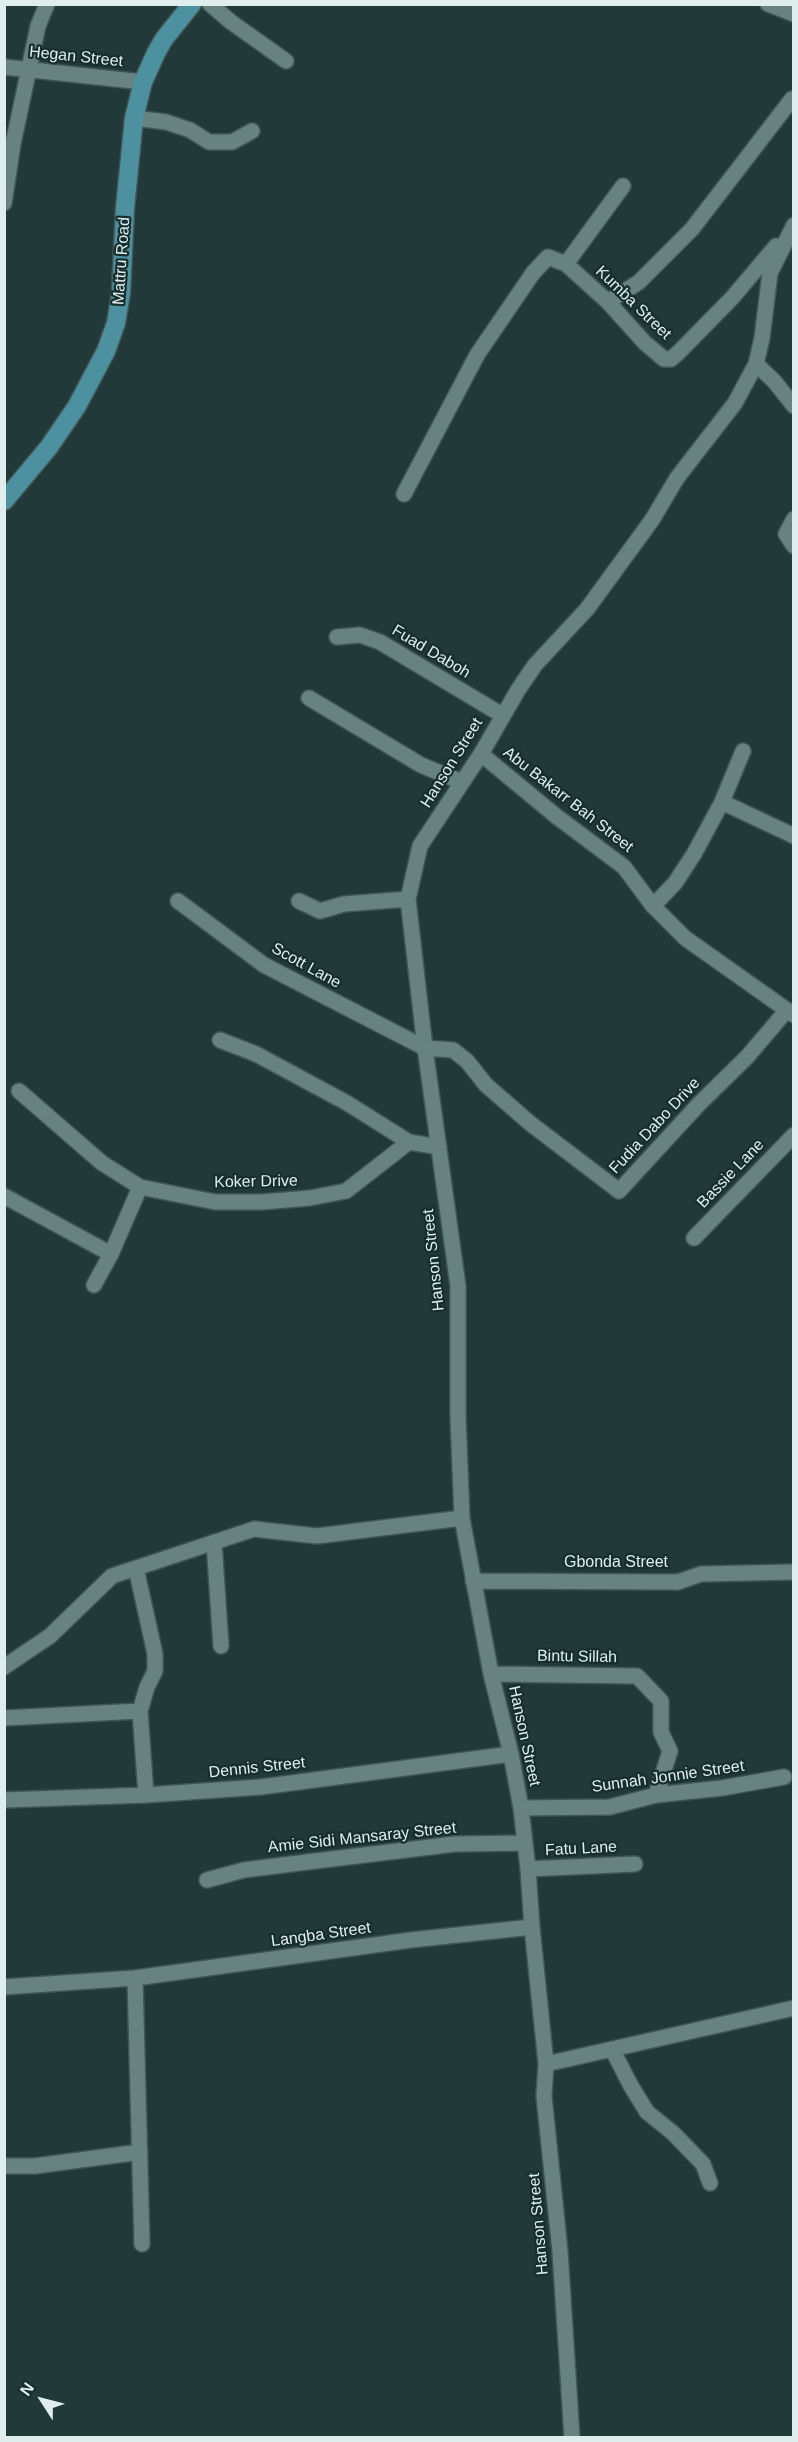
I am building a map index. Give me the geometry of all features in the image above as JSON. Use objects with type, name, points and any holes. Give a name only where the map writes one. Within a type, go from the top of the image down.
[{"type":"main road","name":"Mattru Road","points":[[4,501],[49,447],[77,406],[106,351],[116,323],[121,293],[125,208],[134,118],[143,82],[164,39],[192,4]]},
{"type":"street","points":[[4,203],[28,71],[38,26],[47,4]]},
{"type":"street","points":[[210,4],[231,22],[286,61]]},
{"type":"street","points":[[768,4],[794,14]]},
{"type":"street","name":"Hegan Street","points":[[4,67],[143,82]]},
{"type":"street","points":[[608,302],[639,282],[692,229],[792,99]]},
{"type":"street","points":[[134,118],[166,122],[209,142],[232,141],[252,131]]},
{"type":"street","points":[[404,494],[477,355],[533,273],[548,257],[566,264],[623,186]]},
{"type":"street","name":"Kumba Street","points":[[566,264],[608,302],[645,343],[664,358],[670,359],[732,298],[792,227]]},
{"type":"street","name":"Hanson Street","points":[[573,2438],[560,2251],[544,2096],[546,2064],[528,1869],[521,1808],[511,1754],[492,1674],[462,1518],[458,1418],[458,1286],[425,1048],[408,899],[420,846],[481,754],[502,715],[535,665],[587,609],[652,520],[677,478],[735,403],[756,364],[762,338],[770,273],[792,227]]},
{"type":"street","points":[[756,364],[774,381],[794,406]]},
{"type":"street","points":[[794,519],[786,534],[794,546]]},
{"type":"street","name":"Fuad Daboh","points":[[337,637],[360,635],[380,642],[502,715]]},
{"type":"street","points":[[309,698],[421,765],[462,782]]},
{"type":"street","points":[[653,906],[675,883],[722,802],[743,751]]},
{"type":"street","name":"Abu Bakarr Bah Street","points":[[481,754],[556,816],[624,867],[667,922],[702,952],[790,1013]]},
{"type":"street","points":[[722,802],[794,836]]},
{"type":"street","points":[[299,901],[320,911],[344,904],[408,899]]},
{"type":"street","name":"Scott Lane","points":[[178,901],[264,965],[425,1048]]},
{"type":"street","name":"Fudia Dabo Drive","points":[[425,1048],[453,1050],[467,1061],[486,1085],[531,1124],[619,1191],[626,1181],[790,1013]]},
{"type":"street","points":[[220,1040],[266,1059],[347,1103],[409,1142],[439,1147]]},
{"type":"street","name":"Koker Drive","points":[[19,1091],[102,1162],[140,1187],[215,1202],[262,1202],[310,1198],[346,1191],[409,1142]]},
{"type":"street","name":"Bassie Lane","points":[[694,1238],[794,1135]]},
{"type":"street","points":[[94,1285],[111,1254],[140,1187]]},
{"type":"street","points":[[4,1196],[111,1254]]},
{"type":"street","points":[[4,1667],[50,1636],[112,1576],[214,1542],[254,1529],[317,1536],[462,1518]]},
{"type":"street","points":[[214,1542],[221,1646]]},
{"type":"street","points":[[136,1568],[155,1663],[155,1671],[147,1687],[140,1711],[146,1795]]},
{"type":"street","name":"Gbonda Street","points":[[473,1581],[678,1582],[701,1574],[794,1572]]},
{"type":"street","name":"Bintu Sillah","points":[[492,1674],[637,1676],[661,1701],[661,1732],[670,1751],[656,1795]]},
{"type":"street","points":[[4,1718],[140,1711]]},
{"type":"street","name":"Dennis Street","points":[[4,1800],[146,1795],[261,1787],[511,1754]]},
{"type":"street","name":"Sunnah Jonnie Street","points":[[521,1808],[610,1807],[656,1795],[722,1788],[783,1777]]},
{"type":"street","name":"Amie Sidi Mansaray Street","points":[[207,1880],[244,1870],[455,1844],[524,1843]]},
{"type":"street","name":"Fatu Lane","points":[[528,1869],[635,1864]]},
{"type":"street","name":"Langba Street","points":[[4,1987],[135,1978],[411,1940],[532,1927]]},
{"type":"street","points":[[135,1978],[142,2244]]},
{"type":"street","points":[[546,2064],[794,2008]]},
{"type":"street","points":[[612,2049],[647,2112],[673,2133],[703,2164],[710,2183]]},
{"type":"street","points":[[4,2166],[35,2166],[140,2152]]}]
